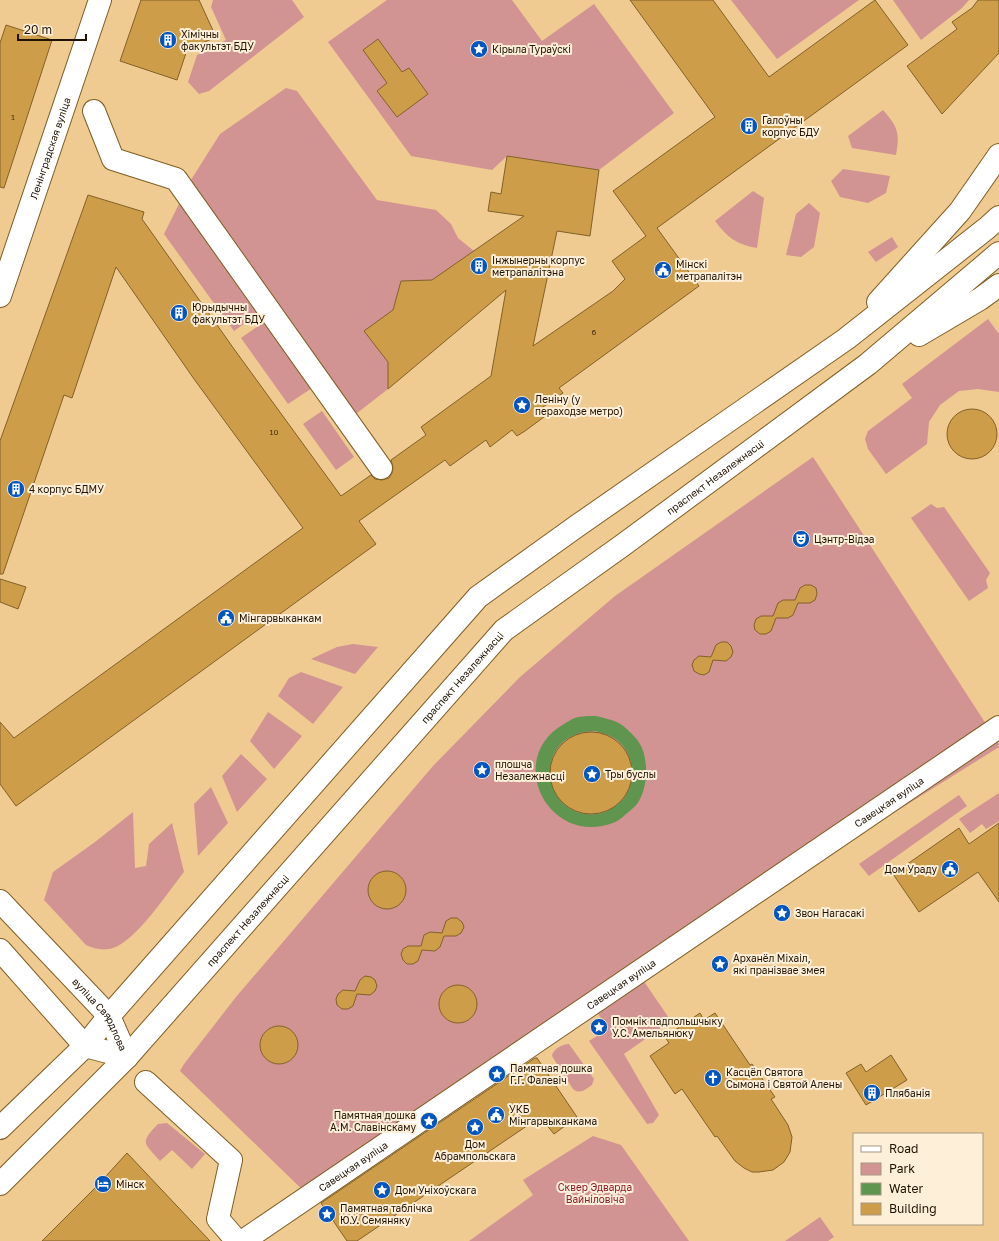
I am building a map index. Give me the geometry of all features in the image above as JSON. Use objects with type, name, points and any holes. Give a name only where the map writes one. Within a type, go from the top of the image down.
[{"type":"main road","name":"Ленінградская вуліца","points":[[0,296],[100,0]]},
{"type":"main road","points":[[94,111],[113,159],[176,179],[381,468]]},
{"type":"main road","points":[[846,339],[894,282],[960,211],[999,155]]},
{"type":"main road","points":[[0,1128],[85,1046],[109,1016],[478,597],[597,512],[846,339],[987,228],[999,216]]},
{"type":"main road","name":"праспект Незалежнасці","points":[[0,1184],[127,1057],[504,630],[623,546],[868,364],[999,253]]},
{"type":"main road","points":[[868,364],[980,299],[999,285]]},
{"type":"main road","name":"Савецкая вуліца","points":[[244,1241],[999,727]]},
{"type":"main road","name":"вуліца Свярдлова","points":[[0,902],[109,1016],[127,1057]]},
{"type":"main road","points":[[0,950],[85,1046]]},
{"type":"main road","name":"вуліца Свярдлова","points":[[85,1046],[127,1057]]},
{"type":"main road","points":[[146,1082],[231,1160],[218,1219],[237,1241]]},
{"type":"green space","points":[[213,0],[292,0],[304,17],[209,91],[199,94],[188,82],[197,55],[226,40],[211,7]]},
{"type":"green space","points":[[387,0],[512,0],[542,41],[594,4],[674,113],[599,170],[507,156],[492,170],[411,156],[328,42]]},
{"type":"green space","points":[[731,0],[859,0],[777,59]]},
{"type":"green space","points":[[893,0],[969,0],[962,8],[921,40]]},
{"type":"green space","points":[[286,88],[297,91],[377,200],[436,210],[451,224],[458,238],[474,251],[432,280],[401,282],[393,310],[365,331],[388,362],[388,389],[352,417],[189,183],[220,134]]},
{"type":"green space","points":[[883,110],[892,121],[897,131],[898,141],[896,155],[852,148],[848,136]]},
{"type":"green space","points":[[843,169],[890,176],[886,193],[868,203],[840,197],[831,181]]},
{"type":"green space","points":[[753,191],[764,198],[757,248],[738,242],[728,236],[715,221]]},
{"type":"green space","points":[[181,200],[259,313],[234,331],[164,234]]},
{"type":"green space","points":[[809,203],[820,213],[814,247],[801,257],[786,255],[796,214]]},
{"type":"green space","points":[[892,237],[898,247],[876,262],[868,252]]},
{"type":"green space","points":[[988,319],[999,334],[999,392],[978,389],[959,391],[940,405],[929,422],[927,444],[886,474],[868,449],[865,439],[868,431],[912,398],[902,384]]},
{"type":"green space","points":[[264,322],[312,388],[288,404],[241,338]]},
{"type":"green space","points":[[322,411],[354,457],[336,470],[303,424]]},
{"type":"green space","points":[[813,457],[999,744],[999,747],[820,859],[643,980],[671,1021],[624,1054],[659,1115],[653,1123],[647,1124],[589,1041],[608,1029],[595,1009],[311,1198],[180,1071],[184,1064],[236,997],[433,766],[520,677],[615,596]]},
{"type":"green space","points":[[931,504],[937,508],[944,507],[990,573],[986,580],[988,588],[969,601],[911,518]]},
{"type":"green space","points":[[353,644],[378,647],[355,674],[311,659],[337,647]]},
{"type":"green space","points":[[301,672],[343,687],[313,724],[278,696],[289,678]]},
{"type":"green space","points":[[268,712],[302,736],[274,769],[250,741]]},
{"type":"green space","points":[[241,754],[267,779],[237,812],[222,776]]},
{"type":"green space","points":[[211,787],[228,823],[198,856],[194,804]]},
{"type":"green space","points":[[999,793],[999,821],[986,829],[982,824],[970,833],[959,819]]},
{"type":"green space","points":[[959,795],[967,806],[869,876],[859,864]]},
{"type":"green space","points":[[133,812],[135,868],[146,866],[149,844],[172,823],[184,872],[151,915],[132,936],[122,944],[110,949],[92,948],[86,945],[44,900],[53,872]]},
{"type":"green space","points":[[569,1044],[594,1079],[592,1085],[585,1090],[576,1091],[573,1089],[552,1056],[558,1047]]},
{"type":"green space","points":[[167,1123],[205,1154],[192,1169],[172,1150],[160,1161],[147,1146],[146,1139],[152,1130],[158,1124]]},
{"type":"green space","name":"Сквер Эдварда Вайніловіча","points":[[593,1136],[621,1145],[689,1241],[469,1241],[533,1195],[523,1180]]},
{"type":"green space","points":[[820,1217],[834,1237],[828,1241],[785,1241]]},
{"type":"water","points":[[596,716],[606,718],[622,725],[639,742],[645,760],[646,778],[641,796],[632,809],[613,823],[590,827],[569,822],[553,811],[542,795],[536,777],[537,757],[546,739],[564,724],[572,719],[580,717]],"holes":[[[595,731],[612,737],[625,748],[631,763],[631,780],[626,795],[616,806],[602,813],[583,814],[569,808],[558,797],[552,783],[550,768],[554,753],[564,741],[582,732]]]},
{"type":"building","name":"Хімічны факультэт БДУ","points":[[141,0],[199,0],[216,37],[187,50],[177,80],[120,61]]},
{"type":"building","points":[[630,0],[713,0],[769,77],[875,0],[908,45],[657,228],[699,286],[559,388],[563,393],[543,407],[548,414],[525,431],[517,436],[512,430],[490,447],[486,440],[450,466],[445,460],[359,521],[376,544],[16,806],[0,784],[0,722],[14,738],[303,528],[194,379],[116,267],[72,398],[64,395],[3,574],[0,574],[0,441],[88,195],[144,212],[142,219],[341,496],[371,475],[375,479],[382,480],[389,478],[393,467],[391,460],[426,435],[421,427],[491,376],[506,290],[388,389],[388,362],[364,331],[393,310],[401,281],[432,280],[524,216],[488,211],[491,192],[501,194],[507,156],[599,170],[590,236],[557,231],[533,346],[613,291],[625,279],[612,261],[646,236],[613,191],[715,117]]},
{"type":"building","points":[[978,0],[999,0],[999,53],[942,114],[907,66],[957,29],[952,22],[972,8]]},
{"type":"building","points":[[6,25],[52,40],[4,188],[0,187],[0,43]]},
{"type":"building","points":[[378,39],[402,72],[409,68],[428,94],[397,117],[377,91],[387,83],[363,50]]},
{"type":"building","points":[[977,409],[982,410],[990,416],[996,424],[996,444],[990,452],[982,458],[967,459],[962,458],[954,452],[948,444],[947,429],[948,424],[954,416],[962,410]]},
{"type":"building","points":[[0,579],[26,587],[18,609],[0,602]]},
{"type":"building","points":[[805,585],[811,585],[816,588],[817,594],[815,600],[810,603],[798,603],[793,615],[788,618],[776,618],[771,631],[766,634],[760,634],[755,630],[754,625],[756,619],[761,616],[773,616],[778,603],[783,600],[795,600],[800,588]]},
{"type":"building","points":[[721,642],[727,642],[731,646],[733,652],[731,657],[726,661],[713,660],[709,672],[704,675],[694,671],[692,665],[694,660],[699,656],[711,657],[716,645]]},
{"type":"building","points":[[591,732],[607,735],[620,744],[629,757],[632,773],[629,789],[620,802],[607,811],[591,814],[575,811],[562,802],[553,789],[550,773],[553,757],[562,744],[575,735]]},
{"type":"building","name":"Дом Ураду","points":[[999,823],[999,902],[978,872],[919,912],[893,874],[959,828],[969,844]]},
{"type":"building","points":[[387,871],[400,877],[406,890],[400,903],[387,909],[374,903],[368,890],[374,877]]},
{"type":"building","points":[[451,918],[457,918],[462,922],[464,927],[461,933],[456,936],[444,936],[440,947],[435,951],[422,950],[418,961],[413,964],[407,964],[403,960],[401,954],[403,949],[408,946],[421,946],[424,935],[430,932],[442,933],[446,921]]},
{"type":"building","points":[[365,976],[371,977],[375,980],[377,986],[375,991],[370,995],[357,994],[353,1006],[348,1009],[342,1009],[337,1005],[336,999],[338,994],[343,990],[355,991],[360,980]]},
{"type":"building","points":[[458,985],[468,988],[474,994],[477,1004],[474,1014],[468,1020],[458,1023],[448,1020],[442,1014],[439,1004],[442,994],[448,988]]},
{"type":"building","name":"Касцёл Святога Сымона і Святой Алены","points":[[700,1013],[704,1020],[715,1013],[750,1065],[752,1064],[775,1097],[771,1099],[788,1125],[792,1137],[790,1152],[784,1162],[773,1170],[752,1172],[735,1161],[717,1136],[715,1137],[682,1089],[675,1094],[650,1056],[669,1043],[665,1037]]},
{"type":"building","points":[[279,1026],[289,1029],[295,1035],[298,1045],[295,1055],[289,1061],[279,1064],[269,1061],[263,1055],[260,1045],[263,1035],[269,1029]]},
{"type":"building","name":"Плябанія","points":[[891,1055],[907,1080],[866,1105],[846,1073],[861,1064],[866,1072]]},
{"type":"building","points":[[537,1058],[577,1117],[554,1134],[540,1117],[357,1241],[347,1241],[321,1203]]},
{"type":"building","name":"Мінск","points":[[127,1153],[210,1241],[42,1241],[97,1186]]},
{"type":"place","name":"Хімічны факультэт БДУ","points":[[168,40]]},
{"type":"place","name":"Кірыла Тураўскі","points":[[479,49]]},
{"type":"place","name":"Галоўны корпус БДУ","points":[[749,126]]},
{"type":"place","name":"Інжынерны корпус метрапалітэна","points":[[479,266]]},
{"type":"place","name":"Мінскі метрапалітэн","points":[[663,270]]},
{"type":"place","name":"Юрыдычны факультэт БДУ","points":[[179,313]]},
{"type":"place","name":"Леніну (у пераходзе метро)","points":[[522,405]]},
{"type":"place","name":"4 корпус БДМУ","points":[[16,489]]},
{"type":"place","name":"Цэнтр-Відэа","points":[[801,539]]},
{"type":"place","name":"Мінгарвыканкам","points":[[226,618]]},
{"type":"place","name":"плошча Незалежнасці","points":[[482,770]]},
{"type":"place","name":"Тры буслы","points":[[592,774]]},
{"type":"place","name":"Дом Ураду","points":[[950,869]]},
{"type":"place","name":"Звон Нагасакі","points":[[782,913]]},
{"type":"place","name":"Арханёл Міхаіл, які пранізвае змея","points":[[720,964]]},
{"type":"place","name":"Помнік падпольшчыку У.С. Амельянюку","points":[[599,1027]]},
{"type":"place","name":"Памятная дошка Г.Г. Фалевіч","points":[[497,1074]]},
{"type":"place","name":"Касцёл Святога Сымона і Святой Алены","points":[[713,1078]]},
{"type":"place","name":"Плябанія","points":[[872,1093]]},
{"type":"place","name":"УКБ Мінгарвыканкама","points":[[496,1115]]},
{"type":"place","name":"Памятная дошка А.М. Славінскаму","points":[[429,1121]]},
{"type":"place","name":"Дом Абрампольскага","points":[[475,1127]]},
{"type":"place","name":"Мінск","points":[[103,1184]]},
{"type":"place","name":"Дом Уніхоўскага","points":[[382,1190]]},
{"type":"place","name":"Памятная таблічка Ю.У. Семяняку","points":[[327,1214]]}]
